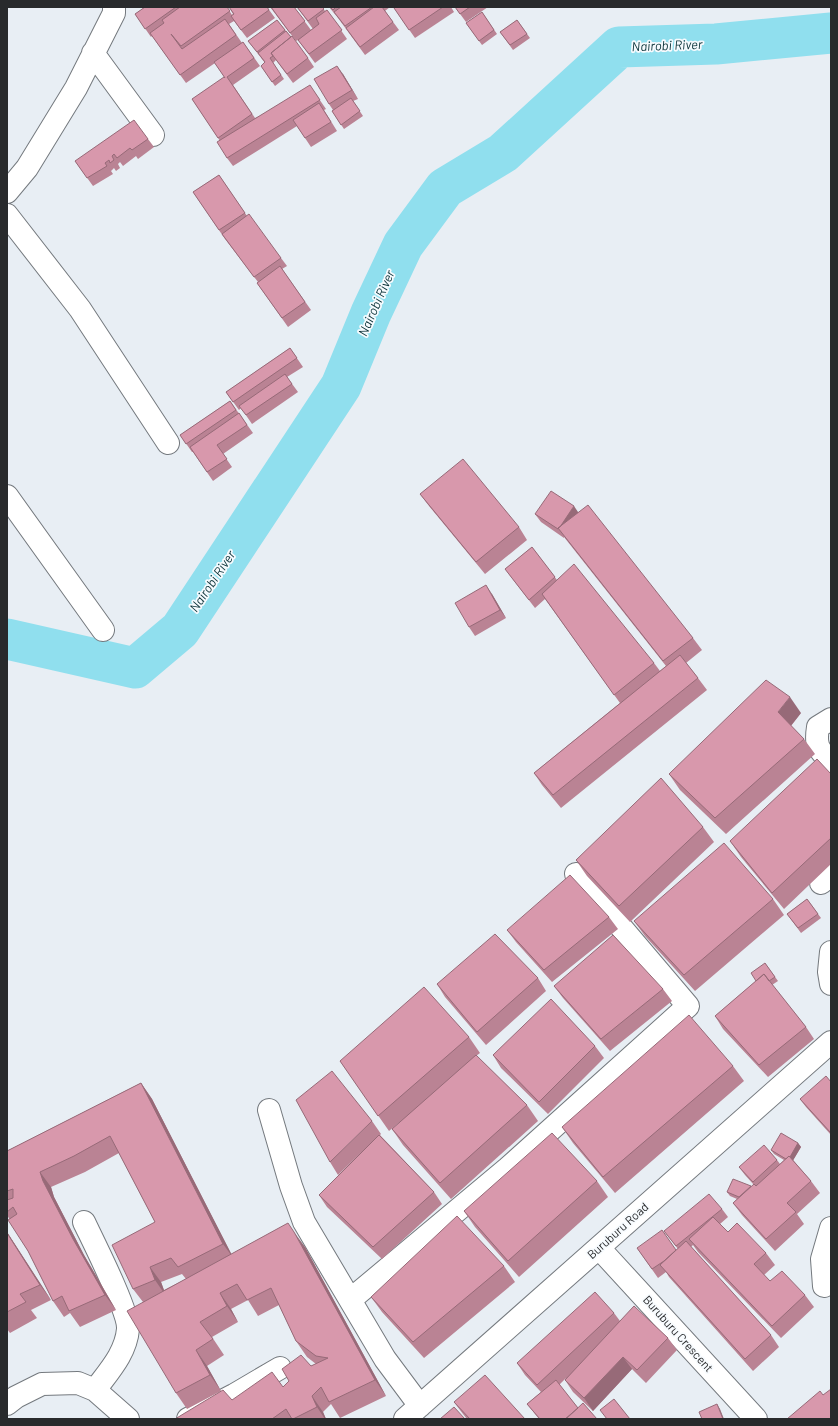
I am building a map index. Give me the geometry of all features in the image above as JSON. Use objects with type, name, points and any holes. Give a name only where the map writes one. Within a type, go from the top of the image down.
[{"type":"street","points":[[7,192],[27,168],[76,88],[114,14],[114,7]]},
{"type":"street","points":[[93,53],[153,135]]},
{"type":"street","points":[[7,215],[80,309],[168,443]]},
{"type":"street","points":[[7,496],[103,630]]},
{"type":"street","points":[[831,719],[818,727],[816,739],[818,748],[831,762]]},
{"type":"street","points":[[350,1300],[508,1168],[688,1006],[576,874]]},
{"type":"street","points":[[831,952],[829,972],[831,984]]},
{"type":"street","name":"Buruburu Road","points":[[412,1412],[831,1042]]},
{"type":"street","points":[[269,1110],[291,1186],[304,1222],[385,1359],[412,1412]]},
{"type":"street","points":[[84,1222],[124,1310],[128,1327],[126,1341],[118,1360],[95,1390]]},
{"type":"street","points":[[824,1286],[822,1259],[831,1228]]},
{"type":"street","name":"Buruburu Crescent","points":[[599,1248],[756,1419]]},
{"type":"street","points":[[188,1419],[234,1395],[280,1368]]},
{"type":"street","points":[[7,1404],[16,1397],[42,1384],[78,1383],[95,1390],[128,1419]]},
{"type":"building","points":[[145,7],[176,7],[145,29],[135,14]]},
{"type":"building","points":[[180,7],[227,7],[230,11],[181,46],[171,34],[182,49],[225,19],[236,35],[180,75],[150,33],[164,23],[162,20]]},
{"type":"building","points":[[229,7],[267,7],[269,10],[241,30],[231,16],[234,14]]},
{"type":"building","points":[[271,7],[294,7],[305,21],[290,33]]},
{"type":"building","points":[[297,7],[322,7],[324,9],[308,21]]},
{"type":"building","points":[[341,7],[372,7],[345,26],[334,12]]},
{"type":"building","points":[[374,7],[382,7],[393,22],[360,47],[346,28]]},
{"type":"building","points":[[443,7],[409,30],[394,8]]},
{"type":"building","points":[[455,7],[470,7],[460,14]]},
{"type":"building","points":[[327,10],[342,30],[309,54],[298,40],[319,24],[316,18]]},
{"type":"building","points":[[482,12],[494,30],[479,41],[466,23]]},
{"type":"building","points":[[277,20],[285,30],[257,52],[248,41]]},
{"type":"building","points":[[517,20],[527,34],[510,45],[500,32]]},
{"type":"building","points":[[286,31],[291,37],[271,53],[273,56],[270,58],[281,75],[272,82],[261,66],[265,62],[258,53]]},
{"type":"building","points":[[292,36],[308,58],[287,74],[271,53]]},
{"type":"building","points":[[243,42],[254,58],[227,77],[252,114],[218,138],[192,99],[224,77],[225,78],[214,62]]},
{"type":"building","points":[[337,66],[352,90],[329,104],[314,79]]},
{"type":"building","points":[[310,85],[320,100],[227,158],[217,142]]},
{"type":"building","points":[[351,98],[360,111],[341,125],[332,111]]},
{"type":"building","points":[[319,103],[331,122],[305,138],[293,120]]},
{"type":"building","points":[[134,120],[148,139],[132,150],[130,148],[117,158],[114,154],[112,156],[114,160],[110,163],[109,160],[105,163],[107,166],[87,178],[75,161]]},
{"type":"building","points":[[219,175],[245,213],[219,230],[193,192]]},
{"type":"building","points":[[249,214],[281,258],[254,277],[222,234]]},
{"type":"building","points":[[280,266],[305,302],[282,318],[257,283]]},
{"type":"building","points":[[290,348],[297,358],[233,402],[226,392]]},
{"type":"building","points":[[285,374],[292,384],[246,415],[239,406]]},
{"type":"building","points":[[230,401],[236,410],[186,444],[180,435]]},
{"type":"building","points":[[239,413],[247,425],[217,445],[227,459],[207,472],[190,447]]},
{"type":"building","points":[[463,459],[519,527],[476,562],[420,494]]},
{"type":"building","points":[[551,491],[574,506],[558,529],[535,514]]},
{"type":"building","points":[[588,505],[693,638],[663,661],[558,528]]},
{"type":"building","points":[[532,547],[555,577],[529,600],[505,569]]},
{"type":"building","points":[[574,564],[654,663],[614,695],[542,594]]},
{"type":"building","points":[[486,585],[500,610],[469,627],[455,603]]},
{"type":"building","points":[[680,655],[698,678],[553,795],[534,773]]},
{"type":"building","points":[[766,680],[790,697],[778,712],[804,739],[715,818],[669,774]]},
{"type":"building","points":[[817,759],[831,774],[831,838],[772,893],[730,841]]},
{"type":"building","points":[[661,778],[703,827],[619,906],[576,860]]},
{"type":"building","points":[[724,843],[773,899],[684,975],[634,921]]},
{"type":"building","points":[[570,875],[609,917],[544,970],[507,930]]},
{"type":"building","points":[[807,899],[818,914],[798,928],[787,914]]},
{"type":"building","points":[[495,934],[538,978],[477,1032],[437,984]]},
{"type":"building","points":[[613,935],[663,989],[601,1039],[554,986]]},
{"type":"building","points":[[765,963],[775,977],[769,981],[764,974],[756,981],[751,973]]},
{"type":"building","points":[[764,974],[806,1027],[759,1065],[715,1016]]},
{"type":"building","points":[[424,987],[469,1037],[378,1116],[340,1061]]},
{"type":"building","points":[[551,999],[595,1046],[539,1102],[493,1055]]},
{"type":"building","points":[[689,1015],[733,1066],[603,1177],[562,1127]]},
{"type":"building","points":[[476,1055],[527,1105],[440,1183],[392,1129]]},
{"type":"building","points":[[332,1071],[372,1121],[330,1162],[296,1100]]},
{"type":"building","points":[[826,1076],[831,1082],[831,1133],[800,1099]]},
{"type":"building","points":[[141,1083],[223,1244],[178,1267],[171,1258],[150,1267],[155,1280],[133,1289],[112,1245],[155,1222],[110,1136],[74,1156],[40,1172],[43,1181],[73,1239],[105,1295],[69,1311],[62,1296],[53,1301],[28,1251],[8,1220],[17,1214],[13,1207],[7,1212],[7,1200],[13,1198],[13,1189],[7,1191],[7,1151]]},
{"type":"building","points":[[552,1133],[597,1181],[508,1261],[464,1211]]},
{"type":"building","points":[[781,1133],[798,1143],[790,1157],[789,1156],[786,1159],[771,1150]]},
{"type":"building","points":[[379,1135],[434,1192],[373,1247],[319,1195]]},
{"type":"building","points":[[764,1145],[777,1160],[753,1182],[739,1167]]},
{"type":"building","points":[[789,1156],[811,1181],[787,1203],[796,1212],[766,1239],[733,1203],[754,1184],[756,1186]]},
{"type":"building","points":[[733,1179],[751,1186],[739,1197],[727,1192]]},
{"type":"building","points":[[709,1194],[722,1209],[676,1246],[664,1231]]},
{"type":"building","points":[[457,1216],[504,1266],[413,1342],[371,1297]]},
{"type":"building","points":[[713,1217],[728,1232],[737,1223],[766,1253],[754,1264],[770,1281],[782,1271],[805,1295],[772,1326],[689,1239]]},
{"type":"building","points":[[288,1223],[375,1380],[329,1402],[321,1387],[312,1396],[317,1407],[293,1419],[286,1409],[272,1419],[175,1419],[223,1390],[232,1400],[272,1372],[283,1387],[289,1381],[282,1369],[301,1355],[311,1366],[328,1358],[316,1356],[296,1341],[271,1288],[247,1300],[237,1284],[220,1293],[227,1306],[200,1322],[213,1339],[196,1350],[210,1375],[176,1393],[127,1311]]},
{"type":"building","points":[[662,1230],[676,1250],[652,1269],[637,1248]]},
{"type":"building","points":[[7,1233],[40,1285],[20,1294],[26,1302],[7,1312]]},
{"type":"building","points":[[686,1241],[771,1335],[745,1359],[660,1265]]},
{"type":"building","points":[[595,1292],[614,1313],[537,1385],[517,1363]]},
{"type":"building","points":[[634,1306],[668,1338],[637,1370],[623,1357],[584,1398],[565,1380]]},
{"type":"building","points":[[485,1375],[525,1419],[470,1419],[454,1402]]},
{"type":"building","points":[[556,1380],[578,1408],[565,1419],[540,1419],[527,1404]]},
{"type":"building","points":[[831,1389],[831,1419],[787,1419],[820,1391],[823,1395]]},
{"type":"building","points":[[614,1399],[630,1419],[607,1419],[600,1410]]},
{"type":"building","points":[[583,1403],[597,1419],[566,1419]]},
{"type":"building","points":[[717,1404],[723,1419],[702,1419],[699,1412]]},
{"type":"building","points":[[454,1407],[465,1419],[440,1419]]},
{"type":"waterway","name":"Nairobi River","points":[[7,639],[135,668],[180,630],[341,386],[371,313],[403,245],[445,188],[503,153],[619,47],[716,44],[831,33]]}]
